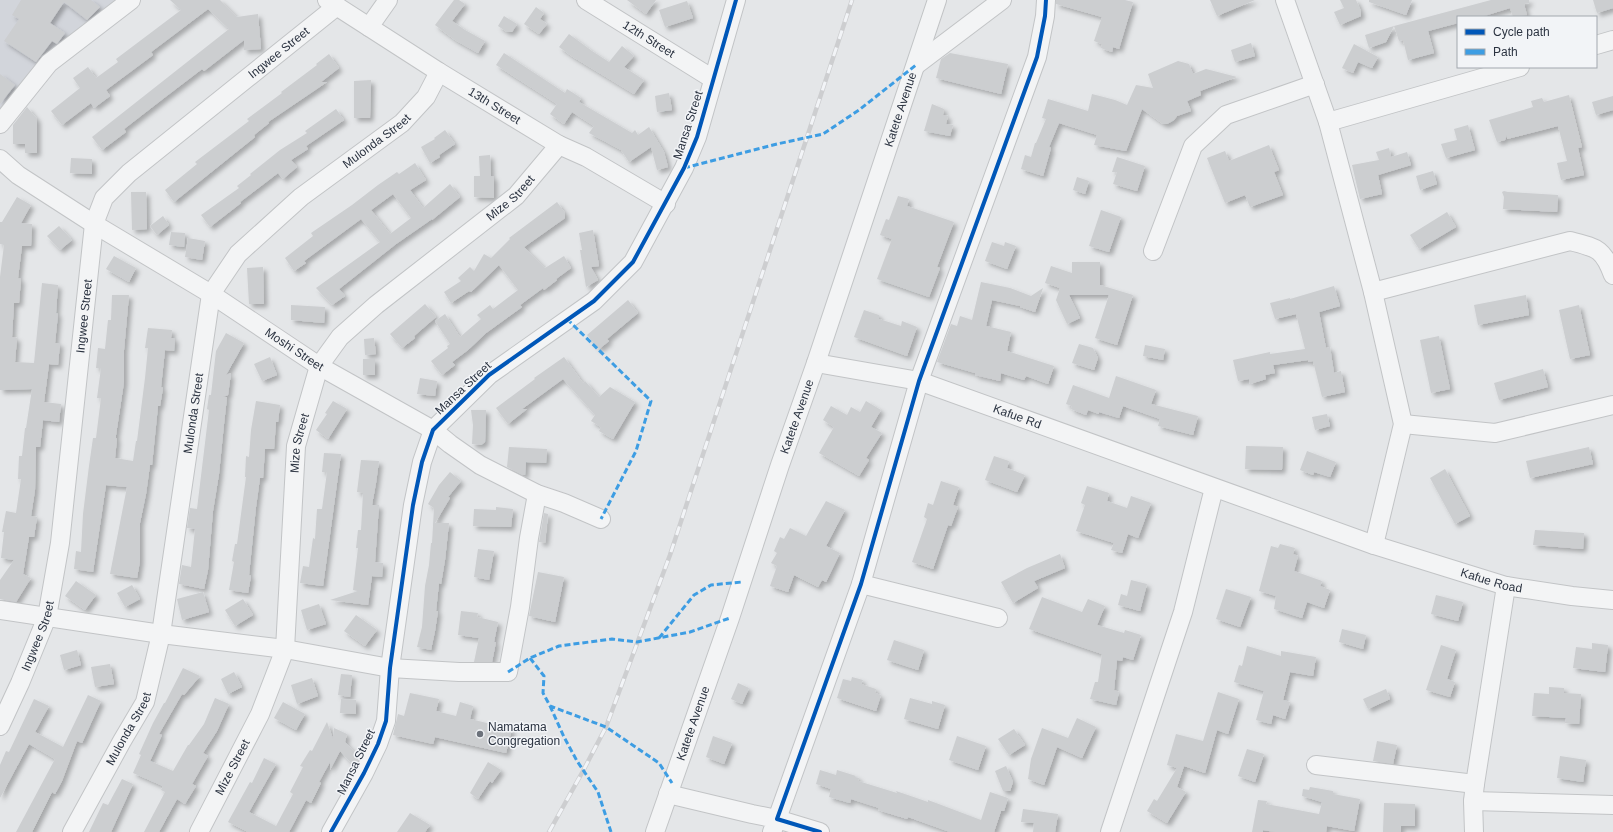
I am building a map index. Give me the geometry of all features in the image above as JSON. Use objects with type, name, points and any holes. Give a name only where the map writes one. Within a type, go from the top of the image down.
[{"type":"street","points":[[0,124],[50,63],[131,0]]},
{"type":"street","points":[[369,27],[388,0]]},
{"type":"street","name":"12th Street","points":[[586,0],[713,79]]},
{"type":"street","name":"Mansa Street","points":[[331,832],[364,773],[378,744],[386,721],[390,668],[413,505],[422,462],[433,430],[489,375],[594,300],[633,262],[666,204],[684,168],[697,137],[736,0]]},
{"type":"street","name":"Katete Avenue","points":[[655,832],[730,618],[937,0]]},
{"type":"street","points":[[916,65],[1002,0]]},
{"type":"street","points":[[775,825],[861,584],[919,381],[1037,57],[1045,16],[1046,0]]},
{"type":"street","points":[[1285,0],[1328,122],[1373,292],[1403,424],[1374,545]]},
{"type":"street","name":"13th Street","points":[[332,3],[439,72],[560,145],[586,157],[666,204]]},
{"type":"street","name":"Ingwee Street","points":[[0,726],[20,683],[47,617],[60,543],[94,224],[104,198],[129,173],[332,3]]},
{"type":"street","points":[[1597,45],[1613,40]]},
{"type":"street","points":[[1328,122],[1517,68]]},
{"type":"street","name":"Mulonda Street","points":[[72,832],[145,702],[160,634],[211,294],[238,254],[301,197],[402,123],[426,97],[439,72]]},
{"type":"street","points":[[1153,252],[1193,146],[1226,115],[1315,84]]},
{"type":"street","name":"Mize Street","points":[[199,832],[260,714],[285,649],[296,446],[319,366],[340,337],[376,305],[516,196],[560,145]]},
{"type":"street","name":"Moshi Street","points":[[0,159],[18,175],[94,224],[211,294],[319,366],[433,430],[480,465],[537,494],[564,503],[601,519]]},
{"type":"street","points":[[1373,292],[1570,241],[1594,247],[1607,260],[1613,275]]},
{"type":"street","name":"Kafue Rd","points":[[816,362],[919,381],[1374,545]]},
{"type":"street","points":[[1403,424],[1495,433],[1613,405]]},
{"type":"street","points":[[1110,832],[1183,612],[1214,488]]},
{"type":"street","points":[[0,610],[160,634],[285,649],[390,668],[459,672],[508,672],[520,607],[529,538],[537,494]]},
{"type":"street","name":"Kafue Road","points":[[1374,545],[1506,586],[1572,596],[1613,600]]},
{"type":"street","points":[[861,584],[998,618]]},
{"type":"street","points":[[1474,832],[1474,793],[1506,586]]},
{"type":"street","points":[[1316,765],[1474,793],[1613,805]]},
{"type":"street","points":[[668,794],[752,814],[775,825],[820,832]]},
{"type":"shaded area","points":[[0,0],[117,0],[0,113]]},
{"type":"building","points":[[21,0],[91,0],[100,7],[87,20],[64,2],[50,23],[65,33],[57,44],[52,41],[36,62],[4,41],[19,19],[12,15]]},
{"type":"building","points":[[170,0],[220,0],[237,17],[258,14],[261,49],[244,50],[244,40],[204,71],[202,69],[164,98],[124,129],[126,132],[102,150],[92,137],[229,29],[208,9],[151,52],[153,55],[106,90],[110,96],[94,108],[91,103],[62,125],[51,111],[80,88],[73,78],[88,67],[96,78],[118,62],[116,59],[181,10]]},
{"type":"building","points":[[454,0],[459,0],[465,4],[452,21],[485,41],[478,53],[455,40],[435,25]]},
{"type":"building","points":[[627,0],[656,0],[646,14]]},
{"type":"building","points":[[1056,0],[1125,0],[1133,2],[1119,49],[1113,47],[1112,52],[1101,48],[1102,44],[1094,41],[1102,17],[1056,4]]},
{"type":"building","points":[[1210,0],[1255,0],[1217,16]]},
{"type":"building","points":[[1340,0],[1356,0],[1361,11],[1361,16],[1340,25],[1334,12],[1344,8]]},
{"type":"building","points":[[1369,0],[1412,0],[1406,15],[1369,2]]},
{"type":"building","points":[[1491,0],[1529,0],[1529,3],[1524,4],[1527,15],[1513,16],[1510,8],[1484,16],[1457,16],[1457,23],[1428,31],[1434,53],[1408,60],[1403,40],[1399,41],[1394,26]]},
{"type":"building","points":[[1593,0],[1613,0],[1613,8],[1597,13]]},
{"type":"building","points":[[687,1],[693,18],[665,27],[659,10]]},
{"type":"building","points":[[536,7],[544,13],[540,19],[547,24],[539,34],[524,24]]},
{"type":"building","points":[[504,16],[517,24],[512,32],[507,32],[498,26]]},
{"type":"building","points":[[1394,26],[1386,42],[1369,48],[1365,35]]},
{"type":"building","points":[[569,34],[609,62],[622,46],[634,56],[624,67],[644,80],[634,94],[559,47]]},
{"type":"building","points":[[1251,43],[1255,56],[1235,62],[1231,50]]},
{"type":"building","points":[[1354,44],[1378,57],[1372,68],[1358,62],[1353,73],[1342,68]]},
{"type":"building","points":[[504,53],[565,93],[567,89],[581,98],[579,102],[632,133],[635,130],[638,135],[649,127],[664,152],[668,167],[657,170],[651,147],[629,162],[621,150],[589,133],[594,126],[572,112],[564,124],[550,114],[557,104],[496,65]]},
{"type":"building","points":[[950,53],[1008,64],[1001,94],[936,78],[941,59]]},
{"type":"building","points":[[329,54],[339,68],[321,82],[327,82],[268,122],[269,123],[254,135],[255,137],[174,202],[165,190],[197,164],[195,162],[249,121],[247,119],[282,93],[281,92]]},
{"type":"building","points":[[1178,61],[1189,64],[1193,74],[1206,69],[1237,77],[1200,91],[1201,95],[1187,101],[1191,111],[1177,116],[1174,120],[1167,124],[1163,124],[1142,109],[1126,151],[1094,145],[1097,135],[1059,123],[1049,147],[1051,148],[1043,176],[1021,169],[1025,155],[1031,157],[1035,143],[1046,119],[1042,118],[1048,99],[1088,111],[1092,94],[1127,105],[1136,85],[1153,88],[1148,74]]},
{"type":"building","points":[[0,74],[15,85],[0,104]]},
{"type":"building","points":[[371,80],[370,118],[354,118],[354,81]]},
{"type":"building","points":[[669,93],[672,110],[657,112],[655,96]]},
{"type":"building","points":[[1569,95],[1582,147],[1578,148],[1584,175],[1561,180],[1557,163],[1567,161],[1558,126],[1507,139],[1507,135],[1505,140],[1497,142],[1489,120],[1533,107],[1531,101],[1542,98],[1544,102]]},
{"type":"building","points":[[1613,96],[1613,110],[1596,115],[1592,102]]},
{"type":"building","points":[[932,104],[944,109],[943,115],[948,116],[946,124],[953,125],[950,136],[924,131]]},
{"type":"building","points":[[27,107],[37,119],[37,153],[25,153],[25,144],[13,144],[13,125]]},
{"type":"building","points":[[336,109],[344,120],[306,146],[308,149],[291,160],[297,167],[283,179],[278,173],[210,227],[201,215],[239,188],[237,186],[280,150],[307,133],[305,131]]},
{"type":"building","points":[[1468,125],[1475,150],[1446,158],[1441,144],[1457,140],[1454,129]]},
{"type":"building","points":[[445,130],[455,144],[439,155],[440,157],[430,163],[421,147],[435,139],[434,138]]},
{"type":"building","points":[[1269,145],[1279,170],[1274,172],[1283,195],[1250,207],[1245,195],[1225,203],[1207,158],[1225,151],[1229,161]]},
{"type":"building","points":[[1389,148],[1391,157],[1407,152],[1411,165],[1378,175],[1382,194],[1360,199],[1352,165],[1379,160],[1376,152]]},
{"type":"building","points":[[490,155],[491,176],[494,177],[494,198],[474,197],[474,176],[480,176],[479,156]]},
{"type":"building","points":[[1117,157],[1145,166],[1137,191],[1113,184],[1117,172],[1112,172]]},
{"type":"building","points":[[71,158],[92,159],[92,174],[70,173]]},
{"type":"building","points":[[415,163],[426,180],[410,190],[423,208],[450,184],[460,197],[432,220],[396,244],[339,289],[345,296],[332,305],[316,288],[380,242],[361,219],[304,261],[306,263],[294,271],[285,258],[313,236],[311,233],[397,172],[399,174]],"holes":[[[393,194],[411,218],[390,234],[371,210]]]},
{"type":"building","points":[[1433,171],[1437,184],[1420,190],[1416,176]]},
{"type":"building","points":[[1077,177],[1089,181],[1085,194],[1073,190]]},
{"type":"building","points":[[131,192],[146,192],[147,229],[132,230]]},
{"type":"building","points":[[1502,192],[1558,195],[1557,212],[1503,209],[1504,197]]},
{"type":"building","points":[[898,196],[909,199],[907,206],[954,222],[937,267],[940,268],[929,297],[877,279],[892,239],[880,235],[886,219],[889,220]]},
{"type":"building","points":[[17,197],[31,205],[21,223],[32,224],[31,246],[22,246],[18,278],[21,279],[19,303],[14,303],[12,337],[17,338],[15,362],[34,363],[42,283],[58,285],[56,313],[58,314],[55,343],[60,343],[58,365],[49,364],[44,402],[61,404],[59,422],[43,420],[40,447],[36,447],[35,490],[31,516],[37,517],[34,537],[29,537],[23,574],[31,578],[16,602],[0,599],[0,580],[14,560],[1,558],[4,532],[2,532],[6,511],[16,513],[21,479],[18,479],[19,456],[22,456],[32,389],[0,390],[0,277],[4,245],[0,244],[0,222],[2,222]]},
{"type":"building","points":[[557,202],[565,213],[565,218],[524,247],[545,268],[564,256],[571,268],[544,290],[543,288],[520,305],[522,307],[486,333],[468,350],[452,362],[455,365],[442,375],[431,361],[448,348],[447,346],[450,344],[435,321],[445,314],[460,337],[481,319],[477,315],[490,305],[493,309],[518,290],[499,265],[471,292],[469,291],[451,303],[444,292],[461,281],[458,278],[470,267],[474,271],[484,254],[491,258],[510,239],[509,238]]},
{"type":"building","points":[[1101,210],[1121,217],[1109,252],[1089,246]]},
{"type":"building","points":[[1447,212],[1456,227],[1419,249],[1410,235]]},
{"type":"building","points":[[163,216],[169,225],[157,235],[150,226]]},
{"type":"building","points":[[59,226],[72,240],[60,250],[47,236]]},
{"type":"building","points":[[593,230],[599,266],[591,267],[598,280],[586,287],[579,233]]},
{"type":"building","points":[[171,232],[185,233],[184,247],[169,245]]},
{"type":"building","points":[[188,238],[205,241],[202,260],[185,257]]},
{"type":"building","points":[[992,242],[1004,246],[1005,242],[1016,246],[1007,269],[985,261]]},
{"type":"building","points":[[114,256],[136,268],[129,282],[106,269]]},
{"type":"building","points":[[1072,262],[1100,262],[1100,285],[1133,295],[1117,345],[1095,338],[1109,295],[1069,295],[1080,318],[1067,324],[1056,300],[1060,288],[1045,283],[1051,266],[1072,273]]},
{"type":"building","points":[[263,267],[264,304],[249,304],[247,268]]},
{"type":"building","points":[[981,282],[1010,288],[1031,296],[1043,288],[1035,312],[1020,306],[992,300],[986,326],[1011,332],[1007,351],[1054,366],[1048,384],[1026,376],[1024,380],[1001,373],[1000,381],[975,375],[975,373],[937,362],[951,324],[957,326],[960,316],[972,320]]},
{"type":"building","points":[[1334,286],[1340,306],[1319,312],[1326,348],[1330,347],[1334,373],[1341,371],[1345,392],[1322,397],[1313,361],[1308,362],[1308,360],[1273,365],[1275,373],[1265,375],[1266,379],[1250,384],[1249,379],[1238,381],[1233,360],[1270,352],[1270,354],[1305,349],[1296,314],[1275,319],[1270,303],[1290,299]]},
{"type":"building","points":[[112,295],[129,295],[124,350],[124,382],[116,435],[115,458],[133,461],[145,378],[148,348],[145,348],[148,328],[172,330],[171,338],[175,338],[174,351],[165,350],[161,387],[163,388],[160,406],[158,406],[152,465],[150,465],[140,523],[140,561],[137,578],[110,574],[127,487],[106,485],[93,572],[74,569],[76,551],[81,552],[83,514],[89,466],[93,438],[96,438],[101,398],[97,398],[101,368],[96,368],[98,348],[105,349],[108,320],[111,320]]},
{"type":"building","points":[[1526,295],[1529,315],[1478,325],[1474,305]]},
{"type":"building","points":[[628,300],[638,313],[607,339],[609,341],[599,349],[587,335]]},
{"type":"building","points":[[425,304],[436,317],[414,336],[415,338],[402,348],[390,334]]},
{"type":"building","points":[[291,305],[325,307],[324,323],[291,320]]},
{"type":"building","points":[[1579,305],[1590,355],[1570,359],[1559,310]]},
{"type":"building","points":[[864,310],[879,315],[879,319],[901,326],[902,321],[917,327],[907,356],[854,337]]},
{"type":"building","points":[[226,333],[244,343],[226,375],[231,373],[228,395],[223,397],[227,397],[219,474],[213,511],[208,570],[204,589],[179,584],[182,565],[191,567],[195,529],[187,528],[190,508],[197,509],[209,410],[207,409],[209,395],[211,395],[216,351]]},
{"type":"building","points":[[1439,336],[1450,389],[1431,393],[1420,340]]},
{"type":"building","points":[[374,338],[376,354],[365,355],[364,339]]},
{"type":"building","points":[[1079,344],[1093,348],[1098,358],[1094,370],[1072,363]]},
{"type":"building","points":[[1145,345],[1165,349],[1163,360],[1143,356]]},
{"type":"building","points":[[270,357],[277,375],[262,381],[254,364]]},
{"type":"building","points":[[564,357],[583,383],[585,381],[599,397],[610,387],[635,402],[613,439],[599,431],[601,427],[591,421],[595,415],[563,379],[522,409],[527,409],[508,424],[496,408]]},
{"type":"building","points":[[363,359],[375,359],[375,375],[363,375]]},
{"type":"building","points":[[1543,369],[1548,387],[1499,400],[1494,383]]},
{"type":"building","points":[[1116,376],[1156,390],[1151,404],[1198,416],[1193,435],[1158,426],[1160,419],[1123,406],[1119,418],[1088,410],[1086,415],[1071,409],[1072,406],[1066,404],[1073,385],[1109,398]]},
{"type":"building","points":[[420,378],[437,381],[435,396],[417,394]]},
{"type":"building","points":[[256,401],[280,405],[278,422],[276,422],[274,449],[265,449],[263,478],[260,478],[249,575],[251,576],[248,593],[229,590],[234,562],[232,561],[235,544],[237,544],[246,477],[246,456],[249,457],[251,430]]},
{"type":"building","points":[[333,401],[347,409],[328,439],[316,430],[327,414],[325,413]]},
{"type":"building","points":[[866,401],[881,410],[871,427],[882,433],[866,458],[869,460],[859,476],[819,453],[834,427],[823,420],[831,406],[847,415],[851,407],[860,412]]},
{"type":"building","points":[[471,410],[486,410],[485,442],[481,445],[472,444],[473,425]]},
{"type":"building","points":[[1327,414],[1330,426],[1315,430],[1312,417]]},
{"type":"building","points":[[1246,446],[1283,447],[1282,470],[1245,469]]},
{"type":"building","points":[[509,447],[547,449],[546,463],[526,462],[525,475],[523,475],[507,467]]},
{"type":"building","points":[[1589,447],[1593,464],[1530,478],[1526,461]]},
{"type":"building","points":[[1307,451],[1336,462],[1330,477],[1314,472],[1313,475],[1300,470]]},
{"type":"building","points":[[324,453],[341,454],[323,586],[300,583],[303,566],[309,567],[313,538],[315,539],[317,509],[322,509],[327,472],[322,472]]},
{"type":"building","points":[[994,456],[1009,461],[1007,468],[1025,475],[1017,492],[985,480]]},
{"type":"building","points":[[361,460],[379,461],[372,505],[379,505],[375,562],[383,563],[382,577],[372,576],[368,605],[330,600],[358,591],[353,590],[358,548],[356,548],[358,530],[361,530],[363,493],[357,492]]},
{"type":"building","points":[[1445,469],[1470,516],[1455,524],[1430,478]]},
{"type":"building","points":[[450,472],[461,481],[448,497],[450,498],[435,523],[449,523],[441,584],[439,583],[436,611],[438,611],[431,650],[417,647],[422,627],[425,586],[432,543],[434,508],[428,504],[439,485]]},
{"type":"building","points":[[941,481],[959,487],[953,505],[958,507],[951,526],[948,525],[933,569],[912,562],[927,519],[924,517],[928,503],[933,505]]},
{"type":"building","points":[[1087,486],[1109,493],[1107,501],[1127,508],[1131,496],[1151,503],[1138,538],[1128,534],[1122,553],[1111,550],[1114,543],[1076,531],[1085,505],[1081,503]]},
{"type":"building","points":[[826,501],[845,510],[826,546],[840,553],[826,582],[822,580],[818,587],[794,575],[788,592],[770,586],[777,566],[771,563],[777,553],[774,551],[780,537],[784,539],[790,528],[806,536]]},
{"type":"building","points":[[496,507],[513,509],[511,527],[473,526],[474,509],[496,510]]},
{"type":"building","points":[[544,513],[548,514],[545,543],[539,542]]},
{"type":"building","points":[[1535,530],[1584,533],[1583,549],[1533,545]]},
{"type":"building","points":[[1280,544],[1295,548],[1293,554],[1298,556],[1294,571],[1322,581],[1320,586],[1330,590],[1324,608],[1307,602],[1302,618],[1274,609],[1276,596],[1259,591],[1271,546],[1278,548]]},
{"type":"building","points":[[478,549],[494,551],[489,580],[474,577]]},
{"type":"building","points":[[1060,554],[1065,568],[1034,581],[1038,588],[1013,603],[1001,582],[1027,568]]},
{"type":"building","points":[[538,572],[564,577],[555,622],[529,616]]},
{"type":"building","points":[[1131,580],[1147,584],[1140,611],[1118,605],[1121,594],[1127,596]]},
{"type":"building","points":[[76,581],[96,595],[85,610],[65,596]]},
{"type":"building","points":[[132,585],[140,599],[125,607],[117,593]]},
{"type":"building","points":[[1226,589],[1251,597],[1240,627],[1216,619]]},
{"type":"building","points":[[203,592],[209,612],[182,620],[177,599]]},
{"type":"building","points":[[1436,595],[1463,602],[1458,621],[1431,614]]},
{"type":"building","points":[[1042,597],[1082,612],[1088,599],[1105,606],[1097,625],[1124,633],[1125,630],[1141,635],[1133,660],[1123,657],[1122,661],[1117,660],[1114,690],[1119,692],[1116,705],[1090,699],[1095,682],[1098,682],[1102,654],[1029,629]]},
{"type":"building","points":[[243,599],[253,615],[235,626],[225,610]]},
{"type":"building","points":[[319,604],[326,624],[307,630],[301,610]]},
{"type":"building","points":[[461,611],[478,613],[477,617],[498,622],[492,662],[474,662],[479,638],[458,635]]},
{"type":"building","points":[[356,615],[377,630],[365,646],[344,631]]},
{"type":"building","points":[[1342,629],[1366,635],[1363,649],[1339,642]]},
{"type":"building","points":[[894,640],[924,650],[918,670],[887,660]]},
{"type":"building","points":[[1592,643],[1608,645],[1605,672],[1573,668],[1576,647],[1592,649]]},
{"type":"building","points":[[1441,645],[1456,650],[1447,679],[1455,682],[1450,697],[1426,690]]},
{"type":"building","points":[[1247,646],[1281,656],[1281,651],[1316,657],[1313,676],[1290,672],[1283,700],[1290,702],[1285,719],[1273,715],[1271,724],[1256,720],[1264,691],[1234,682],[1239,665],[1242,666]]},
{"type":"building","points":[[77,650],[81,665],[64,670],[60,655]]},
{"type":"building","points":[[110,664],[114,684],[95,687],[91,667]]},
{"type":"building","points":[[183,668],[200,676],[184,695],[182,694],[159,734],[162,735],[150,761],[173,771],[188,745],[204,724],[215,698],[229,704],[217,731],[203,753],[208,756],[192,784],[196,786],[185,804],[177,799],[159,832],[144,832],[165,792],[161,790],[163,786],[133,773],[141,755],[139,754],[153,723]]},
{"type":"building","points":[[234,672],[242,687],[228,694],[221,679]]},
{"type":"building","points":[[341,674],[352,675],[350,697],[338,695]]},
{"type":"building","points":[[852,677],[863,680],[861,684],[876,689],[875,693],[881,695],[876,711],[837,698],[843,679],[851,681]]},
{"type":"building","points":[[312,678],[318,696],[297,704],[291,685]]},
{"type":"building","points":[[738,683],[749,688],[742,704],[731,699]]},
{"type":"building","points":[[1549,687],[1564,688],[1564,693],[1581,694],[1579,724],[1565,723],[1566,718],[1532,716],[1534,693],[1549,694]]},
{"type":"building","points":[[1386,689],[1390,699],[1368,709],[1363,699]]},
{"type":"building","points":[[1218,692],[1239,699],[1228,734],[1217,730],[1205,773],[1184,766],[1177,787],[1186,792],[1167,823],[1147,811],[1154,799],[1157,801],[1177,768],[1167,765],[1176,734],[1203,741]]},
{"type":"building","points":[[410,693],[439,699],[436,711],[456,716],[460,702],[473,706],[470,719],[512,729],[506,753],[435,737],[433,744],[393,735],[398,714],[404,716]]},
{"type":"building","points":[[88,695],[101,701],[82,743],[77,741],[62,781],[55,794],[52,792],[32,832],[16,832],[55,759],[29,744],[0,798],[0,765],[6,751],[9,752],[34,699],[49,706],[35,732],[63,747]]},
{"type":"building","points":[[910,698],[932,704],[932,701],[945,705],[938,729],[904,719]]},
{"type":"building","points":[[341,699],[356,700],[356,714],[340,713]]},
{"type":"building","points":[[283,702],[305,714],[296,730],[274,718]]},
{"type":"building","points":[[1077,718],[1096,727],[1082,758],[1057,747],[1044,785],[1028,779],[1031,759],[1042,728],[1068,738]]},
{"type":"building","points":[[327,722],[333,739],[334,728],[347,734],[345,742],[360,757],[355,767],[340,751],[330,770],[330,762],[319,782],[321,783],[311,803],[306,800],[289,832],[248,832],[228,822],[250,782],[252,783],[264,758],[276,764],[249,812],[276,826],[293,794],[290,792],[303,767],[300,766],[310,750],[312,751]]},
{"type":"building","points":[[1014,729],[1025,745],[1009,755],[998,739]]},
{"type":"building","points":[[713,736],[732,743],[724,764],[706,757]]},
{"type":"building","points":[[957,736],[986,746],[978,770],[949,760]]},
{"type":"building","points":[[1377,741],[1397,745],[1393,764],[1373,761]]},
{"type":"building","points":[[1247,749],[1264,754],[1255,782],[1238,776]]},
{"type":"building","points":[[1560,756],[1586,760],[1583,782],[1557,778]]},
{"type":"building","points":[[488,762],[501,770],[492,783],[490,781],[478,799],[470,793]]},
{"type":"building","points":[[1006,766],[1013,782],[1010,791],[1003,791],[995,771]]},
{"type":"building","points":[[820,770],[836,775],[837,770],[856,776],[855,777],[859,778],[858,781],[897,793],[896,791],[928,802],[928,800],[981,820],[990,792],[1008,798],[1004,811],[1001,811],[994,832],[950,832],[908,817],[907,819],[878,810],[879,808],[851,799],[850,803],[829,797],[831,789],[816,784]]},
{"type":"building","points":[[122,779],[133,784],[111,832],[89,832],[103,803],[108,805]]},
{"type":"building","points":[[1310,787],[1333,791],[1333,794],[1360,799],[1354,831],[1327,826],[1326,832],[1275,832],[1263,830],[1263,832],[1252,832],[1258,800],[1267,801],[1266,804],[1319,814],[1322,802],[1302,796],[1303,789],[1309,790]]},
{"type":"building","points":[[1384,803],[1415,804],[1415,826],[1401,826],[1401,832],[1383,832]]},
{"type":"building","points":[[1023,809],[1058,814],[1055,832],[1033,832],[1034,823],[1021,822]]},
{"type":"building","points":[[410,813],[430,825],[425,832],[397,832]]},
{"type":"railway","points":[[549,832],[606,727],[670,555],[852,0]]},
{"type":"marked path","points":[[684,168],[777,144],[823,134],[859,110],[916,65]]},
{"type":"marked path","points":[[567,319],[651,401],[636,451],[601,519]]},
{"type":"marked path","points":[[659,638],[694,595],[711,585],[742,582]]},
{"type":"marked path","points":[[508,672],[530,658],[559,646],[612,639],[637,642],[690,632],[730,618]]},
{"type":"marked path","points":[[530,658],[544,676],[543,693],[550,706],[606,727],[659,763],[672,783]]},
{"type":"marked path","points":[[550,706],[577,761],[598,792],[611,832]]},
{"type":"cycle path","points":[[331,832],[364,773],[378,744],[386,721],[390,668],[413,505],[422,462],[433,430],[489,375],[594,301],[633,262],[684,168],[697,137],[736,0]]},
{"type":"cycle path","points":[[820,832],[777,819],[861,584],[919,381],[1037,57],[1045,16],[1046,0]]},
{"type":"place","name":"Namatama Congregation","points":[[480,734]]}]
